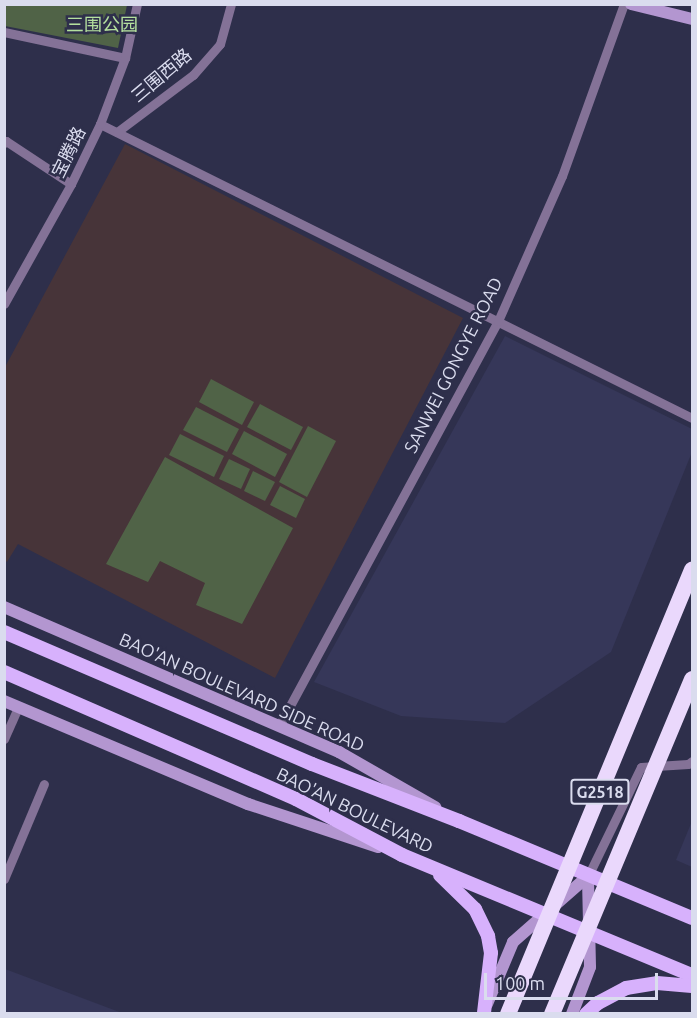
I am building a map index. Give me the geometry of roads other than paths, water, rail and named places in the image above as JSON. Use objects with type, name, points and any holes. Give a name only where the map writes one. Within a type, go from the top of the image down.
[{"type":"highway","name":"G2518","points":[[508,1014],[693,570]]},
{"type":"highway","name":"G2518","points":[[552,1014],[693,679]]},
{"type":"main road","points":[[631,4],[693,19]]},
{"type":"main road","name":"BAO'AN BOULEVARD SIDE ROAD","points":[[4,607],[339,752],[459,821]]},
{"type":"main road","name":"BAO'AN BOULEVARD","points":[[4,632],[312,764],[459,821],[693,918]]},
{"type":"main road","name":"BAO'AN BOULEVARD","points":[[4,672],[296,799],[402,855],[693,975]]},
{"type":"main road","points":[[4,701],[249,804],[402,855]]},
{"type":"main road","points":[[432,868],[475,909],[488,936],[491,953],[483,1013]]},
{"type":"main road","points":[[483,1013],[513,942],[588,876]]},
{"type":"main road","points":[[572,1014],[590,966],[588,876]]},
{"type":"main road","points":[[586,1014],[598,1003],[626,988],[657,983],[693,986]]},
{"type":"street","name":"宝腾路","points":[[4,304],[71,184],[100,124],[125,58],[137,4]]},
{"type":"street","name":"三围西路","points":[[117,132],[193,75],[220,44],[231,4]]},
{"type":"street","name":"SANWEI GONGYE ROAD","points":[[279,726],[498,321],[562,177],[624,4]]},
{"type":"street","points":[[4,32],[125,58]]},
{"type":"street","points":[[100,124],[693,418]]},
{"type":"street","points":[[4,144],[6,141],[71,184]]},
{"type":"street","points":[[4,739],[18,707]]},
{"type":"street","points":[[588,876],[641,767],[688,764],[693,761]]},
{"type":"street","points":[[4,879],[44,784]]},
{"type":"park label","name":"三围公园","points":[[102,24]]}]
